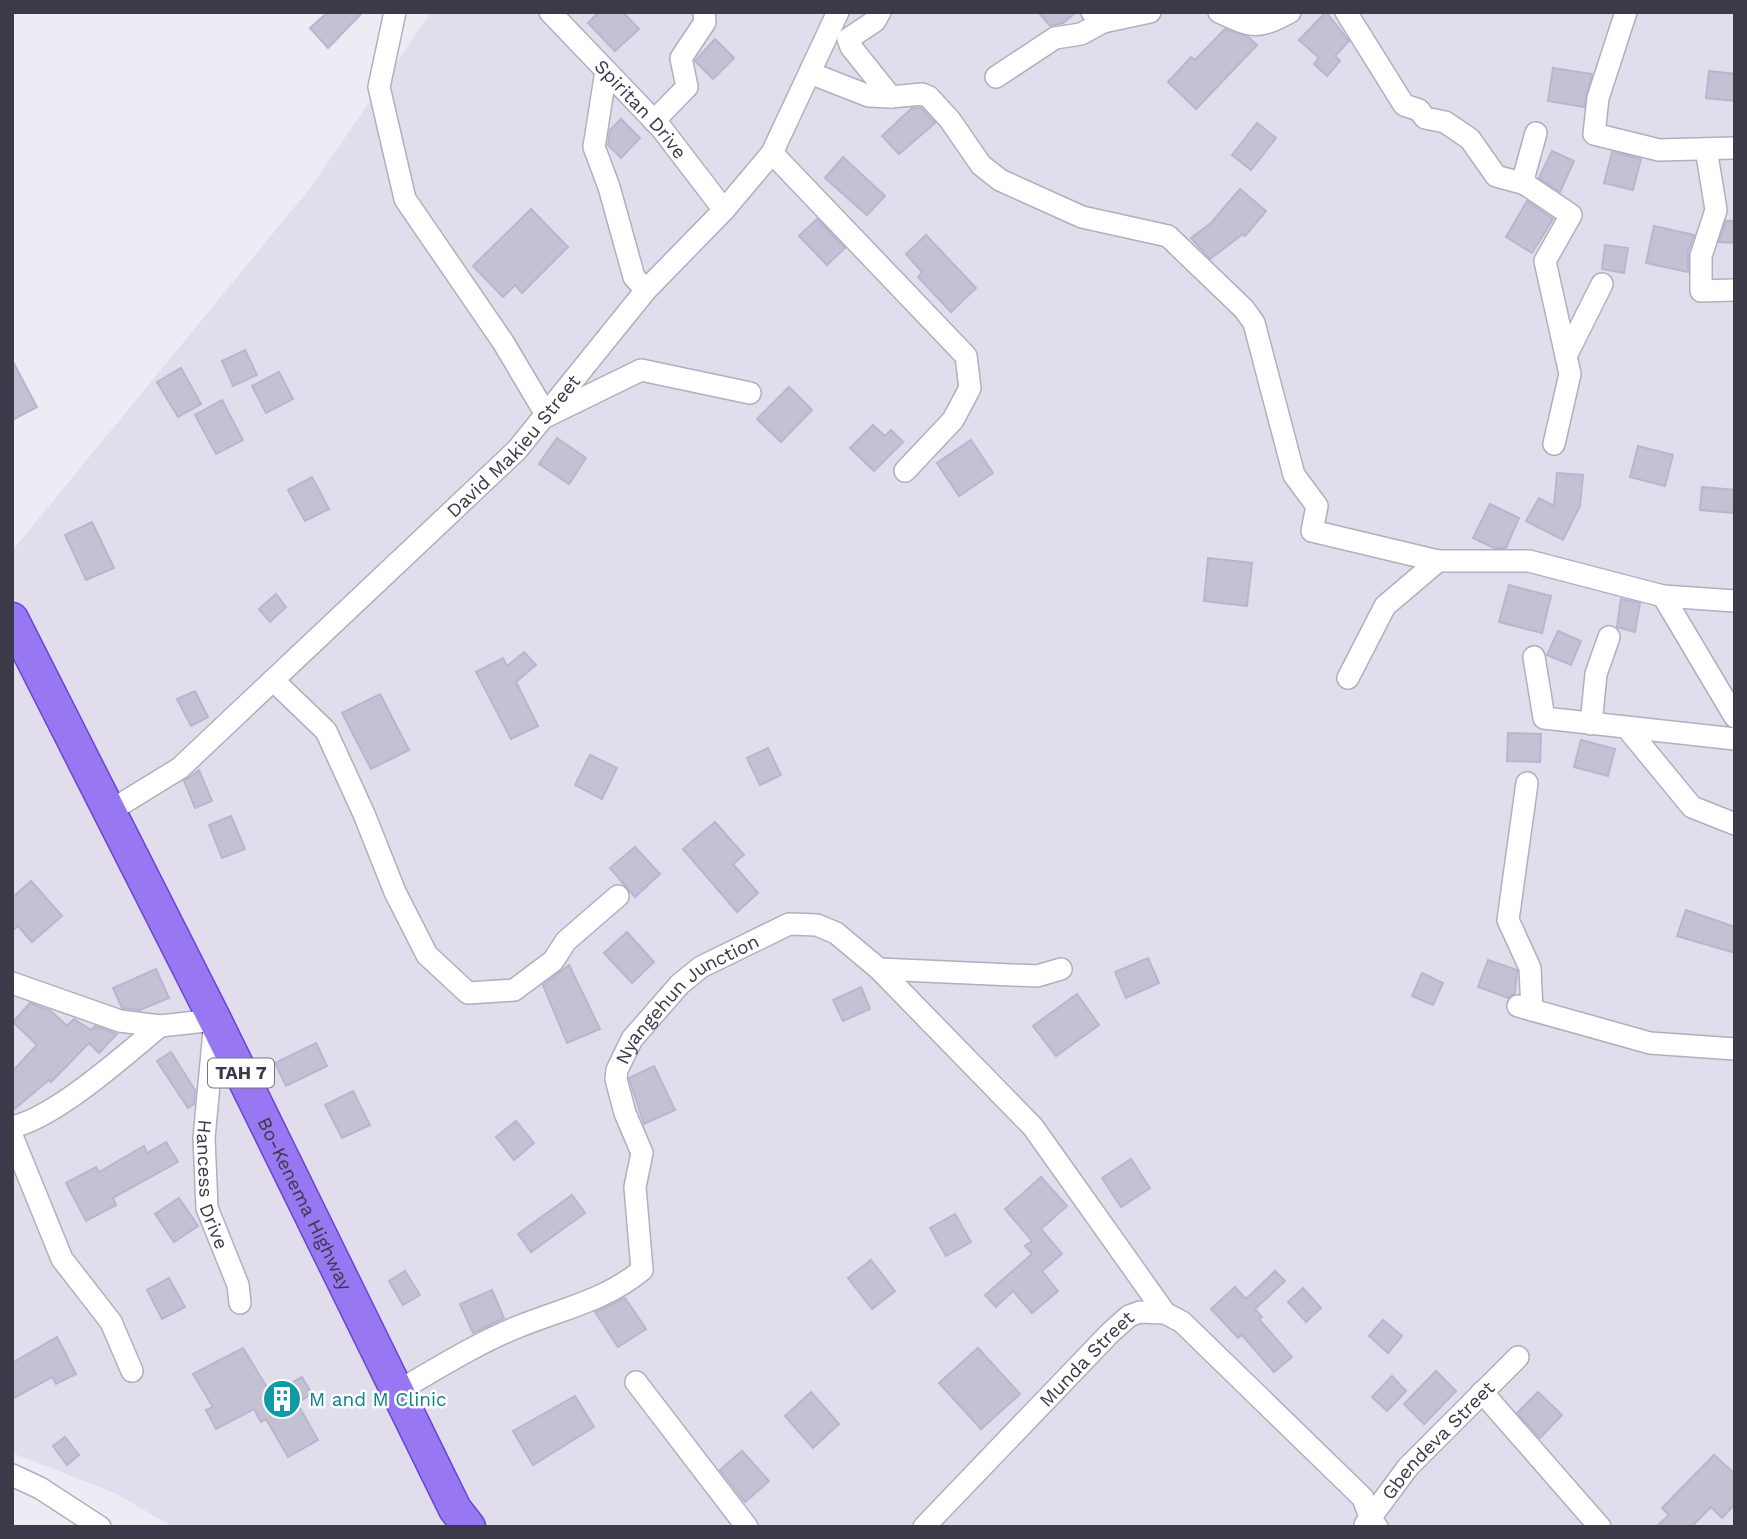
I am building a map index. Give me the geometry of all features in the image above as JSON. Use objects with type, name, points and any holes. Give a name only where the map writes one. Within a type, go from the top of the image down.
[{"type":"highway","name":"Bo-Kenema Highway","points":[[12,619],[215,1020],[396,1392],[455,1509],[469,1527]]},
{"type":"street","points":[[395,12],[379,87],[405,199],[503,342],[547,416],[641,370],[750,393]]},
{"type":"street","name":"Spiritan Drive","points":[[550,12],[654,121],[724,210]]},
{"type":"street","points":[[654,121],[687,88],[681,58],[705,22],[704,12]]},
{"type":"street","name":"David Makieu Street","points":[[110,811],[180,768],[517,450],[646,290],[724,210],[772,153],[838,12]]},
{"type":"street","points":[[880,12],[875,21],[848,38],[851,47],[891,97]]},
{"type":"street","points":[[996,77],[1055,38],[1081,34],[1098,17],[1150,12]]},
{"type":"street","points":[[1219,12],[1251,26],[1267,24],[1290,12]]},
{"type":"street","points":[[1346,12],[1404,104],[1419,110],[1425,118],[1445,122],[1470,139],[1496,176],[1525,184],[1571,215],[1545,261],[1570,374],[1554,444]]},
{"type":"street","points":[[1626,12],[1598,98],[1594,134],[1659,150],[1735,148]]},
{"type":"street","points":[[606,71],[594,147],[609,187],[634,277],[646,290]]},
{"type":"street","points":[[810,73],[869,96],[922,94],[929,97],[944,112],[981,165],[1000,180],[1082,217],[1168,236],[1244,309],[1254,323],[1294,475],[1317,506],[1312,531],[1438,561],[1530,561],[1663,596],[1735,601]]},
{"type":"street","points":[[1525,184],[1524,176],[1536,133]]},
{"type":"street","points":[[1706,149],[1716,209],[1701,256],[1701,291],[1735,290]]},
{"type":"street","points":[[772,153],[966,356],[971,388],[953,420],[905,471]]},
{"type":"street","points":[[1566,355],[1602,284]]},
{"type":"street","points":[[1348,678],[1385,606],[1438,561]]},
{"type":"street","points":[[1663,596],[1735,717]]},
{"type":"street","points":[[1591,724],[1596,674],[1609,637]]},
{"type":"street","points":[[1534,657],[1544,718],[1735,739]]},
{"type":"street","points":[[273,680],[326,731],[365,814],[395,892],[427,955],[468,993],[514,990],[553,961],[566,942],[618,897]]},
{"type":"street","points":[[1627,728],[1692,807],[1735,824]]},
{"type":"street","points":[[1527,783],[1508,920],[1530,968],[1524,1008],[1650,1043],[1735,1049]]},
{"type":"street","name":"Nyangehun Junction","points":[[396,1392],[514,1329],[578,1307],[626,1284],[642,1270],[635,1187],[642,1153],[625,1113],[616,1079],[617,1070],[632,1039],[680,984],[701,967],[789,924],[817,925],[836,933],[879,969]]},
{"type":"street","points":[[879,969],[1037,976],[1060,969]]},
{"type":"street","points":[[879,969],[1032,1127],[1165,1313]]},
{"type":"street","points":[[12,984],[120,1021],[160,1026],[215,1020]]},
{"type":"street","name":"Hancess Drive","points":[[215,1020],[204,1138],[207,1208],[239,1285],[240,1303]]},
{"type":"street","points":[[12,1127],[30,1123],[109,1068],[160,1026]]},
{"type":"street","points":[[12,1136],[62,1259],[111,1322],[132,1371]]},
{"type":"street","name":"Munda Street","points":[[924,1527],[1129,1316],[1147,1312],[1165,1313],[1182,1322],[1289,1423],[1363,1498],[1370,1525]]},
{"type":"street","name":"Gbendeva Street","points":[[1370,1525],[1408,1467],[1518,1357]]},
{"type":"street","points":[[636,1382],[747,1527]]},
{"type":"street","points":[[1482,1392],[1600,1527]]},
{"type":"street","points":[[12,1475],[40,1488],[100,1527]]},
{"type":"shaded area","points":[[431,12],[1735,12],[1735,1527],[173,1527],[115,1493],[12,1453],[12,551],[311,187]]},
{"type":"building","points":[[328,12],[363,12],[328,48],[310,28]]},
{"type":"building","points":[[599,12],[623,12],[639,29],[615,51],[588,23]]},
{"type":"building","points":[[1038,12],[1076,12],[1063,23],[1050,26]]},
{"type":"building","points":[[1326,12],[1349,41],[1335,56],[1340,61],[1327,76],[1314,64],[1319,58],[1299,40]]},
{"type":"building","points":[[1225,29],[1248,37],[1257,45],[1196,109],[1168,82],[1191,57],[1195,60]]},
{"type":"building","points":[[715,39],[734,58],[713,79],[695,61]]},
{"type":"building","points":[[1553,68],[1592,74],[1584,107],[1548,101]]},
{"type":"building","points":[[1709,71],[1735,74],[1735,101],[1706,98]]},
{"type":"building","points":[[912,108],[921,108],[935,123],[899,154],[882,136]]},
{"type":"building","points":[[621,119],[640,138],[621,158],[608,145],[610,130]]},
{"type":"building","points":[[1257,123],[1276,138],[1251,170],[1232,155]]},
{"type":"building","points":[[1552,151],[1574,161],[1560,192],[1539,178]]},
{"type":"building","points":[[1612,152],[1641,159],[1633,190],[1604,183]]},
{"type":"building","points":[[843,157],[885,196],[867,215],[825,178]]},
{"type":"building","points":[[1240,189],[1266,211],[1245,236],[1243,234],[1210,259],[1191,238],[1211,223]]},
{"type":"building","points":[[1527,201],[1553,219],[1532,253],[1506,237]]},
{"type":"building","points":[[531,209],[568,247],[522,293],[515,285],[503,297],[473,266]]},
{"type":"building","points":[[817,219],[845,248],[827,265],[799,236]]},
{"type":"building","points":[[1726,221],[1735,221],[1735,243],[1719,242]]},
{"type":"building","points":[[1654,226],[1694,235],[1688,252],[1688,272],[1646,263]]},
{"type":"building","points":[[926,235],[976,288],[951,312],[918,277],[922,272],[906,254]]},
{"type":"building","points":[[1605,245],[1628,248],[1624,273],[1602,269]]},
{"type":"building","points":[[245,350],[257,375],[233,386],[222,361]]},
{"type":"building","points":[[12,360],[37,407],[12,420]]},
{"type":"building","points":[[181,368],[201,404],[178,417],[157,382]]},
{"type":"building","points":[[279,372],[293,399],[266,413],[252,386]]},
{"type":"building","points":[[789,387],[812,410],[781,442],[757,419]]},
{"type":"building","points":[[222,400],[243,440],[216,454],[195,415]]},
{"type":"building","points":[[873,425],[885,436],[891,430],[903,442],[874,471],[850,448]]},
{"type":"building","points":[[557,438],[586,458],[569,484],[539,464]]},
{"type":"building","points":[[971,440],[993,473],[959,496],[937,463]]},
{"type":"building","points":[[1638,446],[1673,455],[1665,486],[1630,477]]},
{"type":"building","points":[[1557,473],[1583,475],[1580,506],[1563,540],[1526,521],[1539,498],[1554,506]]},
{"type":"building","points":[[312,477],[329,509],[305,521],[288,490]]},
{"type":"building","points":[[1702,487],[1735,490],[1733,513],[1700,510]]},
{"type":"building","points":[[1490,504],[1519,518],[1506,548],[1494,548],[1473,538]]},
{"type":"building","points":[[92,522],[114,568],[86,580],[65,535]]},
{"type":"building","points":[[1208,558],[1252,563],[1247,606],[1204,601]]},
{"type":"building","points":[[1509,585],[1551,596],[1542,633],[1499,622]]},
{"type":"building","points":[[276,594],[286,607],[270,622],[259,609]]},
{"type":"building","points":[[1621,599],[1640,603],[1635,632],[1617,627]]},
{"type":"building","points":[[1558,631],[1581,641],[1571,665],[1547,655]]},
{"type":"building","points":[[524,652],[536,665],[516,682],[538,726],[511,739],[476,672],[503,658],[507,666]]},
{"type":"building","points":[[195,691],[208,717],[191,726],[177,699]]},
{"type":"building","points":[[380,694],[409,750],[371,769],[342,713]]},
{"type":"building","points":[[1508,733],[1541,734],[1540,762],[1507,761]]},
{"type":"building","points":[[1581,740],[1615,749],[1608,776],[1574,767]]},
{"type":"building","points":[[768,748],[781,775],[760,785],[747,758]]},
{"type":"building","points":[[590,755],[617,768],[602,799],[575,785]]},
{"type":"building","points":[[199,770],[212,801],[195,808],[184,781]]},
{"type":"building","points":[[231,816],[245,849],[222,858],[209,825]]},
{"type":"building","points":[[715,822],[744,855],[733,864],[758,893],[737,912],[683,849]]},
{"type":"building","points":[[635,847],[660,874],[635,897],[610,868]]},
{"type":"building","points":[[31,881],[62,916],[32,942],[18,926],[12,931],[12,898]]},
{"type":"building","points":[[1686,910],[1735,927],[1735,953],[1677,936]]},
{"type":"building","points":[[627,932],[654,962],[632,983],[604,953]]},
{"type":"building","points":[[1148,958],[1159,983],[1126,998],[1115,972]]},
{"type":"building","points":[[1488,960],[1517,970],[1515,993],[1508,998],[1478,987]]},
{"type":"building","points":[[569,965],[600,1029],[567,1043],[543,985]]},
{"type":"building","points":[[156,969],[169,998],[140,1010],[122,1008],[113,988]]},
{"type":"building","points":[[1422,973],[1443,983],[1433,1005],[1412,996]]},
{"type":"building","points":[[861,987],[870,1009],[843,1021],[833,1000]]},
{"type":"building","points":[[1077,994],[1099,1025],[1056,1056],[1033,1026]]},
{"type":"building","points":[[30,1003],[51,1011],[67,1026],[74,1019],[91,1030],[95,1026],[117,1034],[99,1053],[89,1043],[51,1082],[49,1080],[12,1111],[12,1072],[37,1045],[13,1022]]},
{"type":"building","points":[[316,1043],[327,1066],[286,1086],[275,1063]]},
{"type":"building","points":[[171,1052],[195,1090],[194,1104],[188,1108],[157,1061]]},
{"type":"building","points":[[654,1066],[675,1110],[644,1124],[629,1078]]},
{"type":"building","points":[[353,1091],[370,1125],[342,1138],[325,1105]]},
{"type":"building","points":[[516,1121],[534,1143],[514,1160],[496,1137]]},
{"type":"building","points":[[166,1142],[178,1162],[113,1198],[116,1205],[86,1221],[66,1183],[96,1167],[99,1172],[144,1146],[147,1153]]},
{"type":"building","points":[[1131,1159],[1150,1188],[1121,1207],[1102,1178]]},
{"type":"building","points":[[1041,1177],[1067,1206],[1041,1229],[1062,1254],[1042,1271],[1058,1291],[1032,1313],[1013,1291],[996,1307],[985,1295],[1032,1254],[1025,1246],[1032,1241],[1005,1209]]},
{"type":"building","points":[[572,1195],[585,1213],[531,1252],[518,1234]]},
{"type":"building","points":[[179,1198],[198,1226],[174,1242],[155,1214]]},
{"type":"building","points":[[955,1214],[971,1242],[946,1256],[930,1228]]},
{"type":"building","points":[[871,1260],[895,1291],[872,1309],[848,1278]]},
{"type":"building","points":[[405,1271],[420,1295],[403,1305],[389,1281]]},
{"type":"building","points":[[1275,1271],[1285,1281],[1255,1309],[1262,1317],[1259,1319],[1292,1357],[1274,1372],[1242,1335],[1238,1338],[1211,1309],[1235,1287],[1246,1299]]},
{"type":"building","points":[[169,1278],[185,1307],[162,1319],[147,1290]]},
{"type":"building","points":[[1303,1288],[1321,1308],[1306,1322],[1288,1302]]},
{"type":"building","points":[[492,1290],[504,1318],[473,1333],[460,1304]]},
{"type":"building","points":[[625,1298],[646,1329],[618,1347],[595,1312]]},
{"type":"building","points":[[1383,1320],[1402,1336],[1388,1353],[1369,1336]]},
{"type":"building","points":[[57,1337],[76,1374],[56,1384],[52,1377],[12,1399],[12,1363]]},
{"type":"building","points":[[243,1348],[271,1394],[302,1377],[312,1394],[297,1403],[318,1440],[288,1457],[266,1419],[261,1422],[254,1409],[216,1429],[206,1410],[213,1407],[193,1374]]},
{"type":"building","points":[[978,1348],[1020,1394],[981,1429],[939,1383]]},
{"type":"building","points":[[1436,1371],[1456,1391],[1424,1424],[1404,1404]]},
{"type":"building","points":[[1392,1376],[1406,1391],[1387,1411],[1372,1397]]},
{"type":"building","points":[[811,1392],[839,1424],[813,1448],[785,1416]]},
{"type":"building","points":[[1538,1392],[1562,1415],[1540,1438],[1517,1413]]},
{"type":"building","points":[[575,1396],[594,1427],[533,1465],[513,1431]]},
{"type":"building","points":[[65,1437],[79,1455],[67,1465],[53,1446]]},
{"type":"building","points":[[742,1451],[769,1481],[745,1502],[720,1470]]},
{"type":"building","points":[[1714,1455],[1735,1474],[1735,1504],[1722,1518],[1711,1507],[1691,1527],[1656,1527],[1669,1515],[1662,1508]]},
{"type":"place","name":"M and M Clinic","points":[[282,1399]]}]
